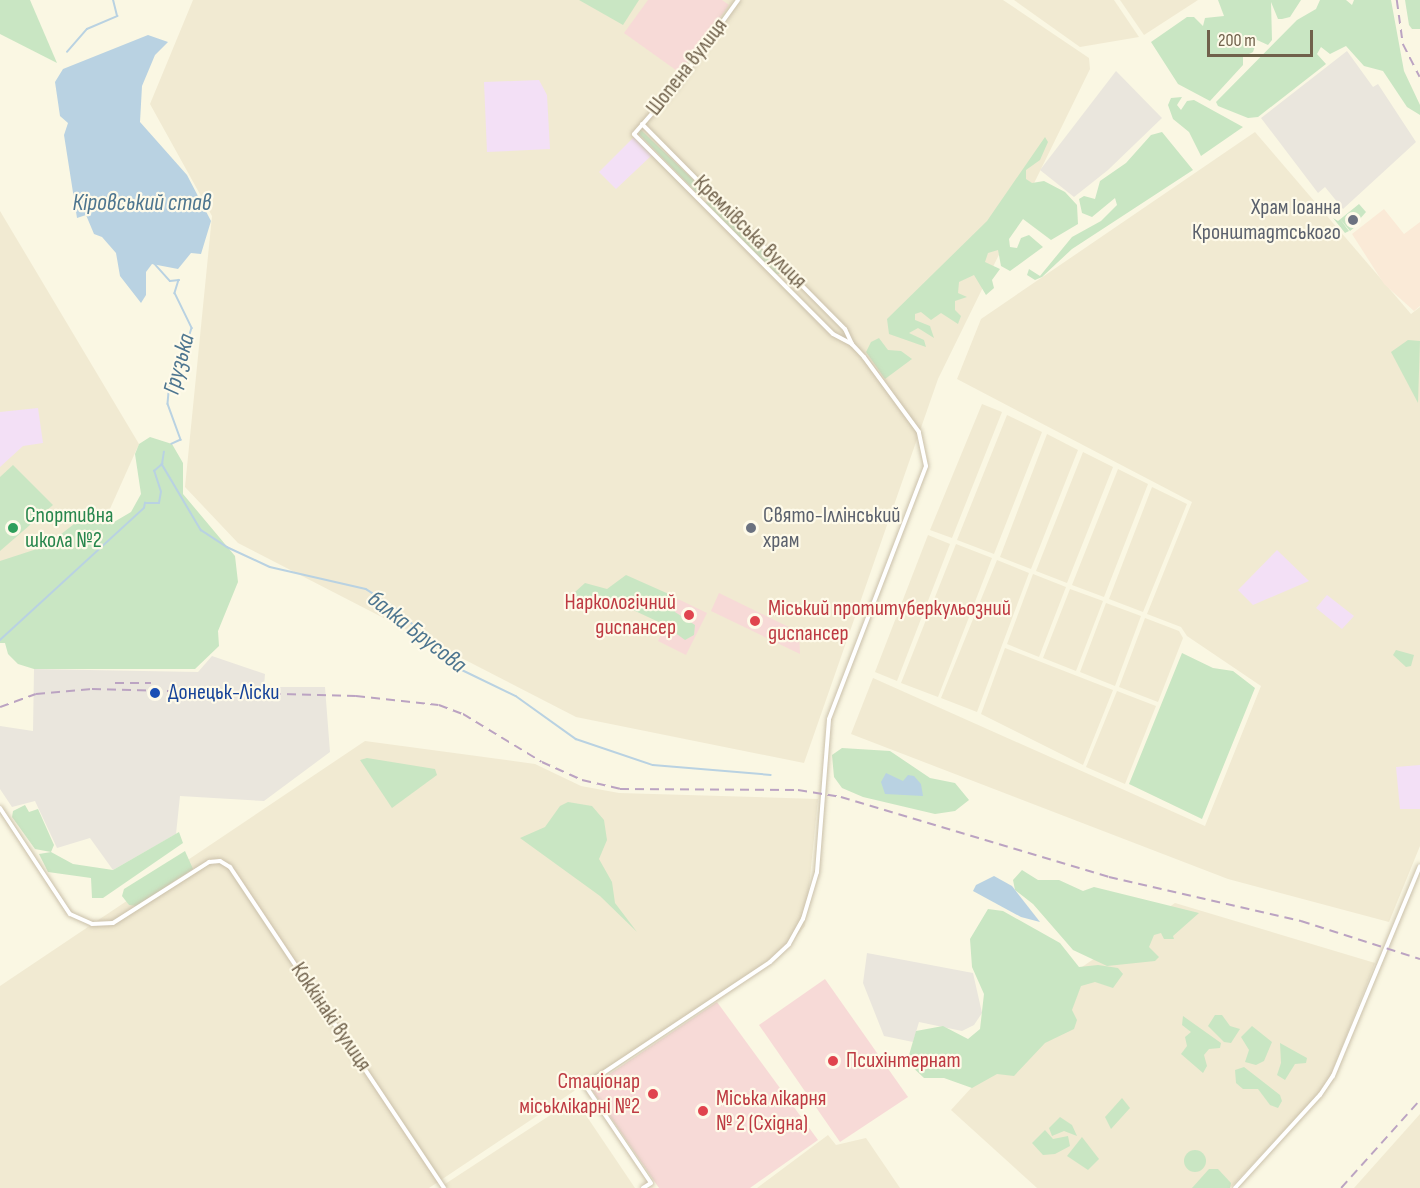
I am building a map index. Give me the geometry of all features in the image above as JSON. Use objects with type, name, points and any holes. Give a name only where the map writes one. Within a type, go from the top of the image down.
[{"type":"street","name":"Шопена вулиця","points":[[634,134],[677,85],[738,0]]},
{"type":"street","name":"Кремлівська вулиця","points":[[642,124],[845,329],[852,344],[919,432],[926,452],[926,466],[830,719],[825,804],[815,889],[789,944],[770,962],[585,1085],[651,1183],[643,1188]]},
{"type":"street","name":"Кремлівська вулиця","points":[[634,134],[833,334],[852,344]]},
{"type":"street","name":"Коккінакі вулиця","points":[[0,808],[70,914],[92,924],[112,923],[209,862],[220,861],[230,867],[444,1188]]},
{"type":"street","points":[[1235,1188],[1320,1095],[1333,1076],[1420,866]]},
{"type":"shaded area","points":[[193,0],[1003,0],[1089,58],[1090,69],[938,379],[804,763],[576,717],[238,543],[185,487],[212,216],[150,104]]},
{"type":"shaded area","points":[[648,0],[722,0],[729,5],[680,73],[624,33]]},
{"type":"shaded area","points":[[1014,0],[1114,0],[1139,37],[1080,47]]},
{"type":"shaded area","points":[[1120,0],[1198,0],[1144,35]]},
{"type":"shaded area","points":[[1347,51],[1373,87],[1378,84],[1416,142],[1343,209],[1325,187],[1318,193],[1261,118]]},
{"type":"shaded area","points":[[1116,71],[1162,118],[1108,170],[1074,197],[1040,170]]},
{"type":"shaded area","points":[[539,80],[547,95],[550,149],[487,152],[484,82]]},
{"type":"shaded area","points":[[1255,132],[1411,314],[1420,307],[1420,846],[1389,922],[1228,879],[851,734],[873,678],[1205,826],[1261,686],[1187,636],[1181,627],[1147,614],[1192,502],[957,379],[981,319]]},
{"type":"shaded area","points":[[634,137],[652,155],[616,189],[599,172]]},
{"type":"shaded area","points":[[1384,209],[1404,234],[1420,222],[1420,306],[1414,311],[1384,284],[1352,234]]},
{"type":"shaded area","points":[[0,211],[139,444],[105,520],[0,623]]},
{"type":"shaded area","points":[[982,404],[1002,412],[952,538],[930,530]]},
{"type":"shaded area","points":[[38,408],[43,443],[23,446],[0,467],[0,412]]},
{"type":"shaded area","points":[[1007,415],[1042,432],[994,554],[957,540]]},
{"type":"shaded area","points":[[1047,434],[1078,450],[1031,569],[1000,557]]},
{"type":"shaded area","points":[[1083,452],[1113,467],[1067,583],[1036,571]]},
{"type":"shaded area","points":[[1118,469],[1148,484],[1104,597],[1072,585]]},
{"type":"shaded area","points":[[1152,487],[1187,504],[1143,612],[1109,599]]},
{"type":"shaded area","points":[[928,535],[950,544],[897,681],[875,672]]},
{"type":"shaded area","points":[[956,544],[992,558],[938,697],[901,683]]},
{"type":"shaded area","points":[[1277,550],[1309,581],[1253,605],[1238,590]]},
{"type":"shaded area","points":[[997,560],[1029,573],[977,712],[941,698]]},
{"type":"shaded area","points":[[1033,574],[1066,587],[1039,657],[1007,644]]},
{"type":"shaded area","points":[[1070,589],[1103,601],[1076,671],[1043,658]]},
{"type":"shaded area","name":"Міський протитуберкульозний диспансер","points":[[719,593],[799,632],[800,654],[711,611]]},
{"type":"shaded area","points":[[1327,595],[1354,616],[1342,629],[1316,608]]},
{"type":"shaded area","points":[[678,599],[707,613],[686,655],[658,641]]},
{"type":"shaded area","points":[[1106,603],[1141,616],[1115,686],[1080,672]]},
{"type":"shaded area","points":[[1145,618],[1179,631],[1183,638],[1158,702],[1119,687]]},
{"type":"shaded area","points":[[1005,648],[1113,690],[1083,765],[981,714]]},
{"type":"shaded area","points":[[212,656],[265,674],[264,687],[325,687],[330,752],[264,801],[180,796],[176,834],[113,870],[90,838],[57,848],[35,801],[12,807],[0,789],[0,726],[33,731],[34,669],[198,672]]},
{"type":"shaded area","points":[[1117,691],[1156,706],[1125,784],[1086,767]]},
{"type":"shaded area","points":[[365,741],[535,764],[581,786],[619,793],[818,799],[805,926],[785,950],[429,1188],[0,1188],[0,986]]},
{"type":"shaded area","points":[[1420,765],[1420,809],[1400,809],[1396,767]]},
{"type":"shaded area","points":[[1175,903],[1375,963],[1327,1085],[1230,1188],[1037,1188],[951,1110],[1082,967]]},
{"type":"shaded area","points":[[867,953],[973,973],[982,1013],[974,1025],[962,1031],[919,1022],[913,1042],[884,1036],[863,983]]},
{"type":"shaded area","name":"Психінтернат","points":[[825,979],[908,1097],[840,1142],[759,1025]]},
{"type":"shaded area","name":"Міська лікарня № 2 (Східна)","points":[[717,1002],[818,1140],[750,1188],[659,1188],[590,1087]]},
{"type":"shaded area","points":[[575,1099],[635,1188],[439,1188]]},
{"type":"shaded area","points":[[1420,1114],[1420,1188],[1354,1188]]},
{"type":"shaded area","points":[[828,1135],[836,1145],[866,1138],[900,1188],[757,1188]]},
{"type":"green space","points":[[0,0],[30,0],[57,63],[0,34]]},
{"type":"green space","points":[[579,0],[639,0],[623,25]]},
{"type":"green space","points":[[1218,0],[1301,0],[1290,17],[1282,19],[1278,19],[1271,2],[1272,40],[1268,45],[1257,40],[1253,52],[1243,57],[1243,65],[1210,101],[1178,84],[1151,42],[1187,17],[1194,17],[1203,26],[1205,18],[1224,16]]},
{"type":"green space","points":[[1320,0],[1346,0],[1352,5],[1354,0],[1391,0],[1404,71],[1420,105],[1420,115],[1407,107],[1383,71],[1364,66],[1346,46],[1330,54],[1321,47],[1317,54],[1326,64],[1258,117],[1248,118],[1218,106],[1216,102],[1297,20],[1316,9]]},
{"type":"green space","points":[[1405,0],[1420,0],[1420,29],[1412,29],[1409,25]]},
{"type":"green space","points":[[1182,97],[1177,105],[1181,110],[1187,101],[1194,100],[1243,127],[1201,156],[1189,132],[1173,119],[1168,105],[1171,98]]},
{"type":"green space","points":[[640,129],[706,192],[706,196],[701,197],[639,134]]},
{"type":"green space","points":[[1162,132],[1193,170],[1072,249],[1042,277],[1035,280],[1027,275],[1029,269],[1040,276],[1072,237],[1101,221],[1117,205],[1115,198],[1092,217],[1082,213],[1079,199],[1084,196],[1095,199],[1100,181],[1126,163],[1151,135]]},
{"type":"green space","points":[[1045,137],[1048,142],[1040,160],[1026,170],[1026,179],[1032,183],[1044,181],[1065,192],[1077,205],[1078,224],[1051,240],[1023,219],[1009,239],[1010,247],[1017,248],[1021,238],[1029,235],[1043,247],[1010,271],[1001,266],[998,250],[988,253],[985,262],[1000,269],[992,280],[994,288],[986,295],[974,275],[959,282],[958,293],[967,297],[955,301],[955,310],[961,316],[958,324],[941,313],[931,320],[921,312],[915,314],[915,320],[930,326],[934,338],[918,328],[909,333],[924,340],[926,347],[889,334],[887,319],[987,221]]},
{"type":"green space","points":[[709,197],[781,268],[780,274],[776,274],[706,203]]},
{"type":"green space","points":[[1359,204],[1366,212],[1359,220],[1354,212],[1347,218],[1355,227],[1350,231],[1340,219]]},
{"type":"green space","points":[[1333,218],[1338,221],[1340,219],[1349,231],[1345,233]]},
{"type":"green space","points":[[879,338],[888,350],[901,351],[912,359],[885,379],[866,352],[871,342]]},
{"type":"green space","points":[[1408,340],[1420,341],[1418,403],[1391,352]]},
{"type":"green space","points":[[150,437],[172,444],[183,463],[183,494],[235,556],[238,582],[218,631],[219,646],[195,669],[34,669],[18,664],[8,654],[5,643],[0,643],[0,561],[46,546],[74,524],[114,522],[131,512],[141,494],[135,454],[139,444]]},
{"type":"green space","name":"Спортивна школа №2","points":[[13,465],[53,505],[0,551],[0,477]]},
{"type":"green space","points":[[626,575],[671,595],[675,612],[695,625],[694,635],[685,640],[663,624],[618,603],[588,607],[576,597],[575,592],[585,583],[607,589]]},
{"type":"green space","points":[[1396,650],[1414,655],[1411,666],[1406,667],[1393,655]]},
{"type":"green space","points":[[1182,653],[1213,668],[1233,671],[1255,688],[1202,819],[1129,784]]},
{"type":"green space","points":[[842,748],[890,751],[930,778],[955,783],[969,800],[955,811],[935,814],[863,797],[842,788],[834,777],[832,755]]},
{"type":"green space","points":[[367,758],[435,769],[437,775],[392,808],[360,760]]},
{"type":"green space","points":[[568,802],[592,806],[604,820],[607,840],[599,859],[612,882],[615,903],[637,932],[600,896],[520,838],[545,827],[560,806]]},
{"type":"green space","points":[[25,805],[29,812],[38,809],[54,845],[51,852],[35,849],[12,817],[13,811]]},
{"type":"green space","points":[[179,832],[183,843],[103,898],[92,898],[91,878],[48,872],[39,854],[51,852],[73,864],[113,870]]},
{"type":"green space","points":[[185,851],[193,869],[136,906],[129,905],[122,896],[124,889]]},
{"type":"green space","points":[[1022,870],[1038,880],[1059,880],[1083,891],[1094,887],[1199,913],[1173,936],[1174,939],[1164,939],[1161,933],[1154,935],[1149,947],[1159,957],[1155,961],[1107,966],[1073,950],[1033,904],[1015,890],[1013,880]]},
{"type":"green space","points":[[988,909],[1003,911],[1060,943],[1079,967],[1098,965],[1118,968],[1123,974],[1113,988],[1095,982],[1081,986],[1072,1010],[1077,1020],[1074,1029],[1045,1043],[1014,1076],[997,1074],[972,1088],[944,1078],[924,1078],[907,1062],[916,1031],[943,1026],[968,1039],[980,1029],[984,994],[972,967],[970,939]]},
{"type":"green space","points":[[1215,1015],[1222,1015],[1230,1026],[1240,1029],[1231,1043],[1224,1042],[1208,1026]]},
{"type":"green space","points":[[1183,1016],[1221,1043],[1220,1048],[1209,1049],[1204,1055],[1207,1066],[1203,1073],[1181,1054],[1187,1046],[1185,1037],[1191,1032],[1182,1025]]},
{"type":"green space","points":[[1252,1026],[1272,1042],[1264,1061],[1256,1065],[1245,1062],[1249,1050],[1241,1037]]},
{"type":"green space","points":[[1280,1043],[1307,1058],[1306,1063],[1295,1064],[1285,1080],[1277,1075],[1281,1063]]},
{"type":"green space","points":[[1244,1067],[1280,1095],[1282,1101],[1278,1108],[1270,1105],[1258,1089],[1243,1089],[1236,1083],[1235,1070]]},
{"type":"green space","points":[[1122,1098],[1130,1108],[1111,1129],[1105,1117]]},
{"type":"green space","points":[[1060,1117],[1072,1125],[1077,1136],[1064,1131],[1052,1136],[1049,1128]]},
{"type":"green space","points":[[1045,1130],[1053,1139],[1068,1136],[1070,1146],[1055,1154],[1043,1155],[1032,1143]]},
{"type":"green space","points":[[1082,1137],[1099,1159],[1088,1170],[1067,1156]]},
{"type":"green space","points":[[1195,1150],[1203,1153],[1206,1161],[1203,1169],[1195,1172],[1187,1169],[1184,1161],[1187,1153]]},
{"type":"green space","points":[[1209,1169],[1218,1169],[1231,1183],[1230,1188],[1192,1188]]},
{"type":"water","name":"Кіровський став","points":[[148,35],[168,42],[155,55],[142,86],[140,122],[187,175],[211,221],[201,254],[191,253],[178,269],[152,264],[146,272],[146,295],[141,303],[120,276],[116,253],[102,237],[94,234],[86,215],[77,218],[64,135],[68,123],[60,116],[55,82],[63,69]]},
{"type":"water","points":[[886,773],[903,781],[908,775],[914,776],[921,784],[923,796],[885,794],[881,782]]},
{"type":"water","points":[[994,876],[1012,886],[1040,922],[1021,917],[973,891],[976,885]]},
{"type":"waterway","name":"Грузька","points":[[67,52],[87,29],[117,16],[113,0]]},
{"type":"waterway","name":"Грузька","points":[[154,263],[170,281],[179,280],[175,293],[192,328],[184,355],[170,381],[168,404],[181,440],[172,444]]},
{"type":"waterway","name":"Грузька","points":[[0,640],[144,508],[145,503],[159,503],[161,492],[154,471],[162,464],[164,452]]},
{"type":"waterway","name":"балка Брусова","points":[[162,464],[201,530],[227,547],[270,567],[366,589],[397,609],[458,668],[516,696],[576,739],[653,765],[771,775]]},
{"type":"railway","points":[[1397,0],[1403,44],[1420,77]]},
{"type":"railway","points":[[115,683],[151,683]]},
{"type":"railway","points":[[0,707],[36,694],[92,689],[356,696],[439,705],[463,714],[542,762],[582,780],[620,789],[798,790],[841,797],[1109,877],[1301,921],[1420,959]]},
{"type":"railway","points":[[1341,1188],[1420,1100]]},
{"type":"place","name":"Храм Іоанна Кронштадтського","points":[[1353,220]]},
{"type":"place","name":"Спортивна школа №2","points":[[13,528]]},
{"type":"place","name":"Свято-Іллінський храм","points":[[751,528]]},
{"type":"place","name":"Наркологічний диспансер","points":[[689,615]]},
{"type":"place","name":"Міський протитуберкульозний диспансер","points":[[755,621]]},
{"type":"place","name":"Донецьк-Ліски","points":[[155,693]]},
{"type":"place","name":"Психінтернат","points":[[833,1061]]},
{"type":"place","name":"Стаціонар міськлікарні №2","points":[[653,1094]]},
{"type":"place","name":"Міська лікарня № 2 (Східна)","points":[[703,1111]]}]
